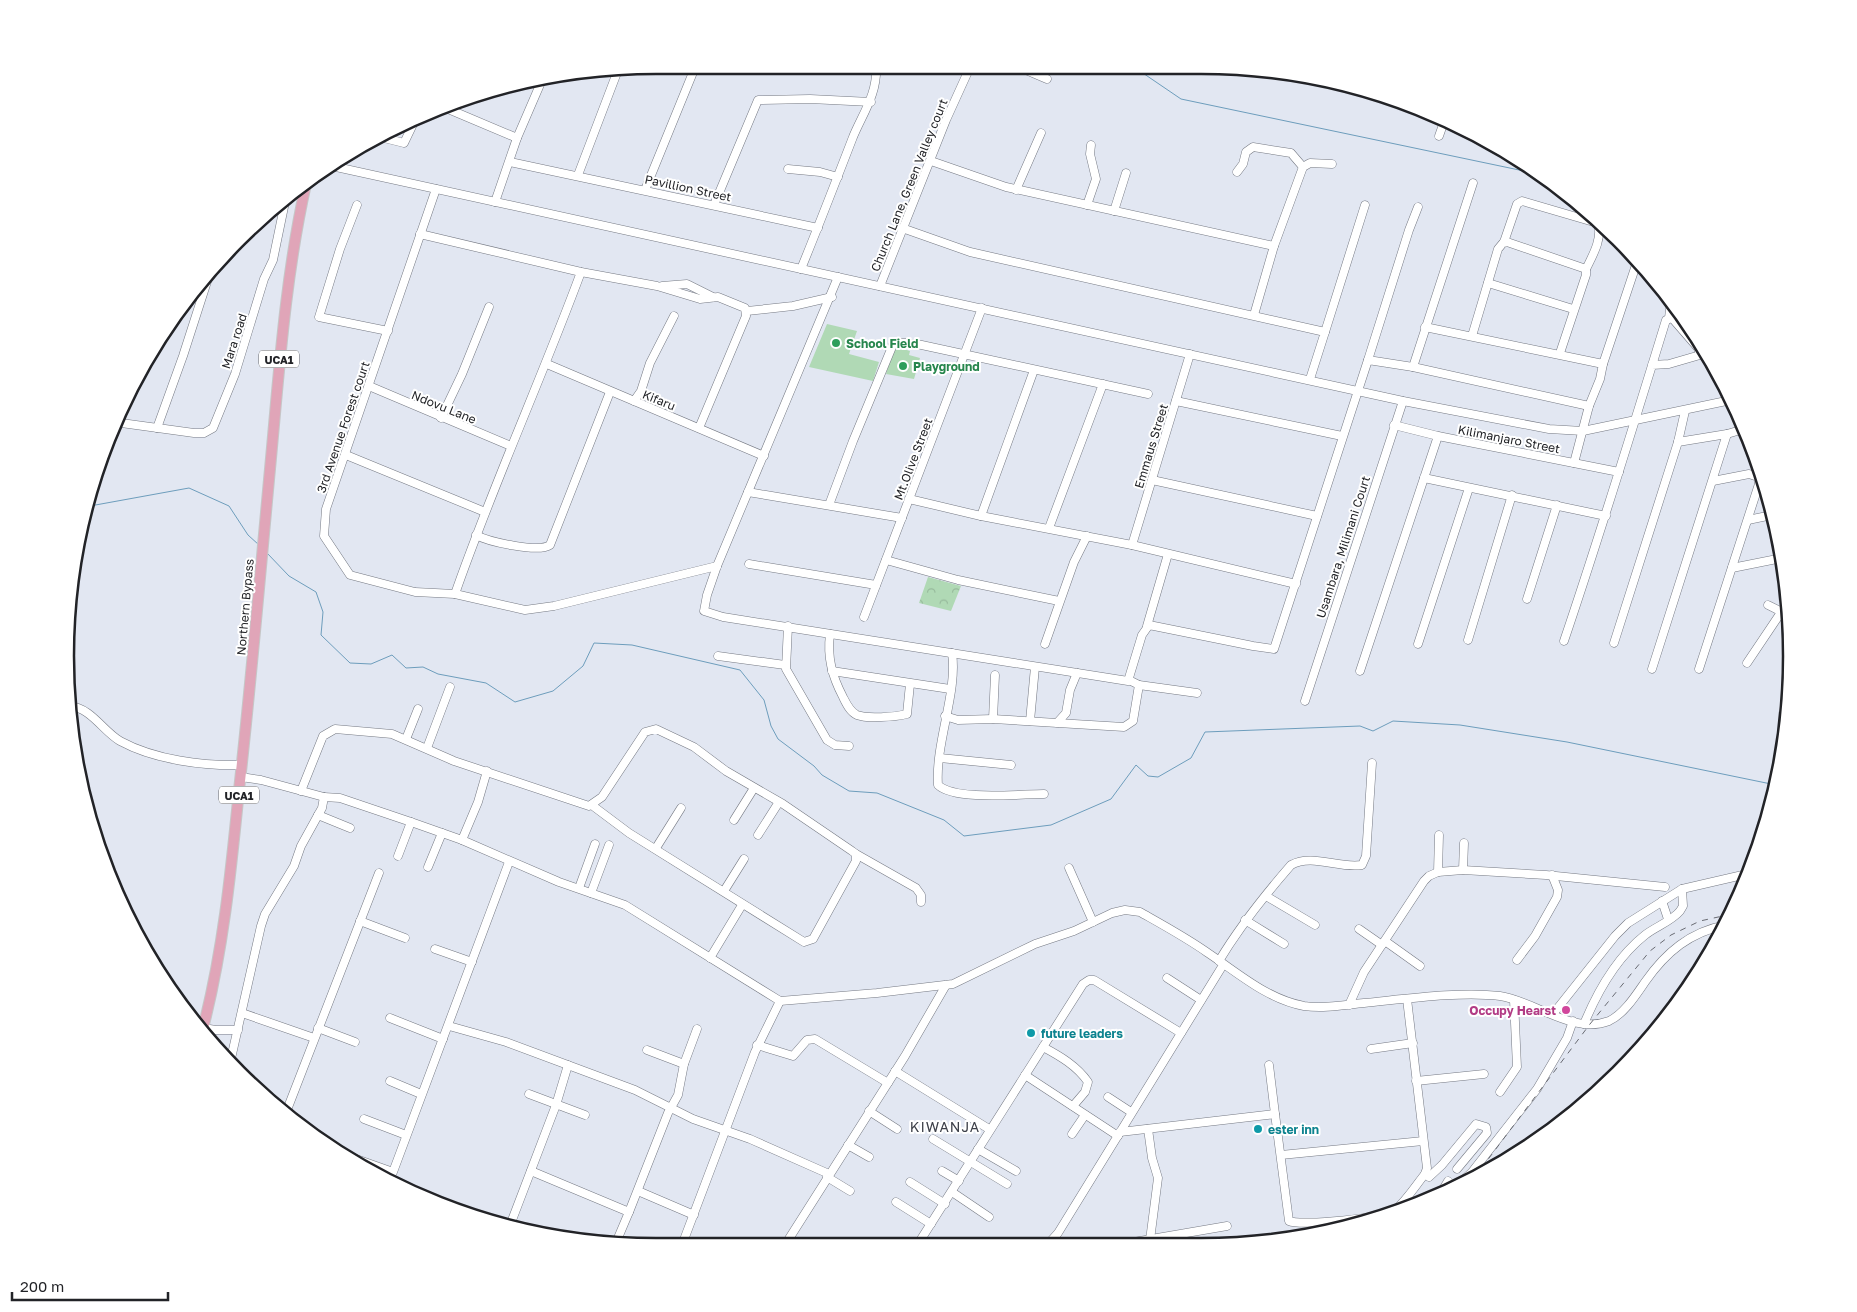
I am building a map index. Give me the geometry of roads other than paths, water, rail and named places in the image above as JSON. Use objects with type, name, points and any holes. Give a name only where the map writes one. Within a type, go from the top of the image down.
[{"type":"main road","name":"Northern Bypass","points":[[204,1023],[222,934],[241,777],[284,315],[289,270],[304,192]]},
{"type":"street","points":[[645,190],[692,74]]},
{"type":"street","points":[[801,269],[855,134],[871,102],[877,74]]},
{"type":"street","name":"Church Lane, Green Valley court","points":[[880,286],[946,120],[967,74]]},
{"type":"street","points":[[1035,74],[1047,79]]},
{"type":"street","points":[[578,175],[616,75]]},
{"type":"street","points":[[495,202],[517,138],[540,86]]},
{"type":"street","points":[[714,205],[758,100],[810,99],[871,102]]},
{"type":"street","points":[[453,111],[517,138]]},
{"type":"street","points":[[1439,136],[1442,126]]},
{"type":"street","points":[[389,139],[404,143],[411,128]]},
{"type":"street","points":[[1016,190],[1041,133]]},
{"type":"street","points":[[1087,205],[1096,179],[1090,154],[1091,145]]},
{"type":"street","points":[[1237,172],[1243,164],[1246,152],[1253,147],[1290,153],[1303,167]]},
{"type":"street","points":[[931,161],[1016,190],[1274,246]]},
{"type":"street","name":"Pavillion Street","points":[[510,162],[578,175],[818,228]]},
{"type":"street","points":[[1254,315],[1274,246],[1303,167],[1310,163],[1332,164]]},
{"type":"street","points":[[340,168],[1310,379],[1403,401],[1549,429],[1583,431],[1685,412],[1725,402]]},
{"type":"street","points":[[788,169],[820,172],[838,177]]},
{"type":"street","points":[[1114,211],[1126,173]]},
{"type":"street","points":[[1412,367],[1474,183]]},
{"type":"street","name":"3rd Avenue Forest court","points":[[436,189],[326,509],[323,528],[324,536],[346,570],[357,578],[415,592],[455,594],[531,610],[717,566]]},
{"type":"street","points":[[1472,336],[1498,249],[1504,242],[1514,211],[1520,201],[1587,220]]},
{"type":"street","points":[[356,205],[319,317],[388,330]]},
{"type":"street","points":[[1310,379],[1365,205]]},
{"type":"street","points":[[1147,626],[1273,649],[1296,584],[1408,230],[1418,207]]},
{"type":"street","name":"Mara road","points":[[157,428],[198,433],[208,432],[213,428],[236,374],[264,279],[273,260],[284,209]]},
{"type":"street","points":[[902,228],[970,252],[1325,332]]},
{"type":"street","points":[[1560,353],[1573,309],[1586,275],[1586,269],[1597,245],[1599,231]]},
{"type":"street","points":[[420,234],[581,272],[657,286],[700,299],[713,297],[728,300],[745,308],[747,311]]},
{"type":"street","points":[[1504,242],[1582,266],[1586,269]]},
{"type":"street","points":[[1574,463],[1588,406],[1600,379],[1603,364],[1635,268]]},
{"type":"street","points":[[455,594],[485,512],[546,364],[581,272]]},
{"type":"street","points":[[838,277],[832,297],[717,566],[707,595],[704,611],[714,616],[1129,680],[1139,685],[1197,693]]},
{"type":"street","points":[[1488,283],[1573,309]]},
{"type":"street","points":[[122,423],[157,428],[205,289]]},
{"type":"street","points":[[747,311],[808,303],[832,297]]},
{"type":"street","points":[[441,418],[462,374],[489,307]]},
{"type":"street","name":"Mt.Olive Street","points":[[864,617],[982,308]]},
{"type":"street","points":[[699,428],[747,311]]},
{"type":"street","points":[[1564,641],[1606,516],[1633,422],[1669,311]]},
{"type":"street","points":[[634,401],[641,391],[650,363],[674,316]]},
{"type":"street","points":[[1668,318],[1675,320],[1681,327]]},
{"type":"street","points":[[1425,327],[1560,353],[1603,364]]},
{"type":"street","points":[[829,505],[852,441],[894,342],[965,354],[1148,394]]},
{"type":"street","name":"Emmaus Street","points":[[1132,545],[1190,354]]},
{"type":"street","points":[[1652,365],[1669,364],[1699,355]]},
{"type":"street","points":[[1368,360],[1412,367],[1588,406]]},
{"type":"street","name":"Kifaru","points":[[546,364],[764,456]]},
{"type":"street","points":[[981,516],[1034,370]]},
{"type":"street","points":[[1049,528],[1103,384]]},
{"type":"street","name":"Ndovu Lane","points":[[369,386],[511,446]]},
{"type":"street","points":[[476,535],[492,541],[535,548],[550,545],[610,392]]},
{"type":"street","points":[[1176,401],[1342,436]]},
{"type":"street","name":"Usambara, Milimani Court","points":[[1305,701],[1403,401]]},
{"type":"street","points":[[1614,643],[1678,442],[1685,412]]},
{"type":"street","name":"Kilimanjaro Street","points":[[1394,425],[1438,436],[1619,472]]},
{"type":"street","points":[[1678,442],[1738,431]]},
{"type":"street","points":[[1652,669],[1727,434]]},
{"type":"street","points":[[1360,672],[1438,436]]},
{"type":"street","points":[[346,455],[485,512]]},
{"type":"street","points":[[1713,481],[1754,474]]},
{"type":"street","points":[[1424,478],[1606,516]]},
{"type":"street","points":[[1152,480],[1317,516]]},
{"type":"street","points":[[1418,644],[1469,488]]},
{"type":"street","points":[[1699,670],[1758,489]]},
{"type":"street","points":[[748,492],[902,518]]},
{"type":"street","points":[[1468,640],[1512,495]]},
{"type":"street","points":[[909,498],[981,516],[1132,545],[1296,584]]},
{"type":"street","points":[[1527,599],[1556,505]]},
{"type":"street","points":[[1748,520],[1766,516]]},
{"type":"street","points":[[1045,644],[1059,601],[1087,536]]},
{"type":"street","points":[[1129,680],[1134,656],[1147,626],[1168,554]]},
{"type":"street","points":[[1732,568],[1775,559]]},
{"type":"street","points":[[886,560],[958,580],[1059,601]]},
{"type":"street","points":[[749,564],[876,585]]},
{"type":"street","points":[[1768,605],[1781,612]]},
{"type":"street","points":[[1747,663],[1781,613]]},
{"type":"street","points":[[788,626],[785,666],[828,740],[836,745],[849,746]]},
{"type":"street","points":[[830,634],[829,658],[832,671],[849,708],[859,716],[907,714],[910,684]]},
{"type":"street","points":[[952,653],[954,664],[945,716],[938,785],[949,792],[991,796],[1044,794]]},
{"type":"street","points":[[718,656],[785,666]]},
{"type":"street","points":[[1030,722],[1035,667]]},
{"type":"street","points":[[832,671],[950,689]]},
{"type":"street","points":[[1057,723],[1066,713],[1070,690],[1077,673]]},
{"type":"street","points":[[993,720],[995,675]]},
{"type":"street","points":[[945,716],[958,720],[1128,725],[1133,721],[1139,685]]},
{"type":"street","points":[[427,748],[450,687]]},
{"type":"street","points":[[76,708],[82,709],[118,740],[143,750],[179,760],[242,765]]},
{"type":"street","points":[[406,739],[418,709]]},
{"type":"street","points":[[593,806],[602,797],[642,736],[651,729],[661,731],[694,747],[856,854],[916,888],[921,896],[921,902]]},
{"type":"street","points":[[301,791],[318,746],[323,736],[330,730],[373,731],[406,739],[454,760],[585,806],[593,806],[629,833],[656,848],[742,905],[755,910],[804,942],[810,941],[853,868],[856,854]]},
{"type":"street","points":[[940,758],[1011,765]]},
{"type":"street","points":[[1054,1238],[1201,1000],[1245,920],[1266,896],[1269,889],[1276,884],[1294,863],[1331,862],[1351,867],[1362,865],[1366,856],[1372,763]]},
{"type":"street","points":[[462,840],[478,802],[487,771]]},
{"type":"street","points":[[241,777],[261,780],[324,797],[340,798],[462,840],[509,862],[624,904],[780,1001],[946,985],[961,981],[1035,944],[1117,912],[1133,910],[1209,953],[1221,963],[1270,993],[1303,1006],[1492,996],[1514,1000],[1584,1024],[1609,1021],[1618,1015],[1651,973],[1689,938],[1704,930],[1716,927]]},
{"type":"street","points":[[734,820],[754,788]]},
{"type":"street","points":[[232,1055],[260,926],[265,914],[287,879],[304,840],[318,815],[324,797]]},
{"type":"street","points":[[758,835],[779,802]]},
{"type":"street","points":[[656,848],[681,808]]},
{"type":"street","points":[[318,815],[350,828]]},
{"type":"street","points":[[398,856],[411,822]]},
{"type":"street","points":[[428,867],[442,833]]},
{"type":"street","points":[[1438,872],[1440,836]]},
{"type":"street","points":[[1463,870],[1464,843]]},
{"type":"street","points":[[578,888],[595,844]]},
{"type":"street","points":[[591,893],[609,845]]},
{"type":"street","points":[[724,892],[744,859]]},
{"type":"street","points":[[380,1168],[393,1172],[509,862]]},
{"type":"street","points":[[1069,868],[1093,922]]},
{"type":"street","points":[[1349,1004],[1360,980],[1424,881],[1429,876],[1438,872],[1463,870],[1552,875],[1665,887]]},
{"type":"street","points":[[288,1107],[379,873]]},
{"type":"street","points":[[1517,960],[1535,936],[1557,897],[1558,890],[1552,875]]},
{"type":"street","points":[[1553,1014],[1623,927],[1682,890],[1740,876]]},
{"type":"street","points":[[1584,1024],[1603,984],[1618,960],[1643,936],[1677,915],[1683,906],[1682,890]]},
{"type":"street","points":[[1266,896],[1315,925]]},
{"type":"street","points":[[1662,901],[1668,919]]},
{"type":"street","points":[[710,958],[742,905]]},
{"type":"street","points":[[1245,920],[1284,944]]},
{"type":"street","points":[[360,921],[405,938]]},
{"type":"street","points":[[1359,929],[1420,966]]},
{"type":"street","points":[[435,949],[472,962]]},
{"type":"street","points":[[1168,978],[1201,1000]]},
{"type":"street","points":[[922,1238],[971,1162],[989,1129],[1043,1048],[1077,990],[1089,980],[1108,988],[1181,1033]]},
{"type":"street","points":[[789,1238],[895,1071],[946,985]]},
{"type":"street","points":[[1403,1201],[1425,1174],[1427,1165],[1407,999]]},
{"type":"street","points":[[1500,1092],[1517,1067],[1514,1000]]},
{"type":"street","points":[[685,1238],[757,1045],[780,1001]]},
{"type":"street","points":[[242,1013],[314,1038]]},
{"type":"street","points":[[390,1018],[443,1039]]},
{"type":"street","points":[[1472,1171],[1537,1089],[1568,1038],[1574,1021]]},
{"type":"street","points":[[449,1026],[506,1042],[634,1090],[671,1109],[725,1130],[828,1175],[850,1191]]},
{"type":"street","points":[[318,1028],[355,1042]]},
{"type":"street","points":[[619,1237],[678,1095],[684,1064],[697,1029]]},
{"type":"street","points":[[210,1030],[238,1030]]},
{"type":"street","points":[[757,1045],[793,1056],[807,1040],[814,1039],[888,1082]]},
{"type":"street","points":[[1371,1049],[1412,1043]]},
{"type":"street","points":[[1043,1048],[1062,1057],[1080,1072],[1088,1082],[1085,1092],[1073,1106]]},
{"type":"street","points":[[647,1050],[684,1064]]},
{"type":"street","points":[[512,1220],[556,1105],[568,1065]]},
{"type":"street","points":[[1269,1066],[1289,1221],[1300,1224],[1348,1219]]},
{"type":"street","points":[[895,1071],[989,1129]]},
{"type":"street","points":[[1416,1081],[1484,1074]]},
{"type":"street","points":[[1025,1075],[1119,1134],[1275,1114]]},
{"type":"street","points":[[390,1081],[421,1094]]},
{"type":"street","points":[[529,1094],[585,1115]]},
{"type":"street","points":[[1108,1097],[1131,1112]]},
{"type":"street","points":[[869,1111],[897,1129]]},
{"type":"street","points":[[1072,1134],[1086,1115]]},
{"type":"street","points":[[364,1119],[406,1134]]},
{"type":"street","points":[[1425,1174],[1429,1177],[1438,1170],[1476,1124],[1486,1127],[1487,1133],[1456,1169]]},
{"type":"street","points":[[1148,1129],[1152,1158],[1158,1178],[1150,1238]]},
{"type":"street","points":[[933,1139],[1007,1184]]},
{"type":"street","points":[[1281,1155],[1423,1140]]},
{"type":"street","points":[[848,1145],[869,1158]]},
{"type":"street","points":[[978,1149],[1016,1171]]},
{"type":"street","points":[[531,1171],[629,1212]]},
{"type":"street","points":[[942,1171],[958,1181]]},
{"type":"street","points":[[910,1182],[945,1204]]},
{"type":"street","points":[[638,1191],[694,1215]]},
{"type":"street","points":[[952,1192],[990,1217]]},
{"type":"street","points":[[896,1202],[931,1224]]},
{"type":"street","points":[[1162,1238],[1227,1226]]},
{"type":"street","points":[[1191,1233],[1192,1238]]},
{"type":"waterway","points":[[1144,74],[1181,99],[1522,171]]},
{"type":"waterway","points":[[94,505],[189,488],[229,506],[248,535],[259,545]]},
{"type":"waterway","points":[[267,553],[289,576],[316,592],[323,612],[321,635],[350,663],[371,664],[392,655],[406,668],[423,667],[438,674],[486,683],[515,702],[553,691],[583,666],[594,643],[632,645],[740,670],[764,700],[771,726],[778,739],[814,766],[822,775],[849,791],[877,793],[944,820],[964,836],[1051,825],[1111,799],[1136,765],[1148,776],[1158,777],[1191,758],[1205,732],[1360,726],[1373,731],[1393,721],[1460,725],[1567,742],[1769,784]]},
{"type":"railway","points":[[1484,1164],[1590,1024],[1650,951],[1671,935],[1700,921],[1722,916]]},
{"type":"place","name":"School Field","points":[[836,343]]},
{"type":"place","name":"Playground","points":[[903,366]]},
{"type":"place","name":"Occupy Hearst","points":[[1566,1010]]},
{"type":"place","name":"future leaders","points":[[1031,1033]]},
{"type":"place","name":"ester inn","points":[[1258,1129]]},
{"type":"district","name":"KIWANJA","points":[[945,1126]]}]
